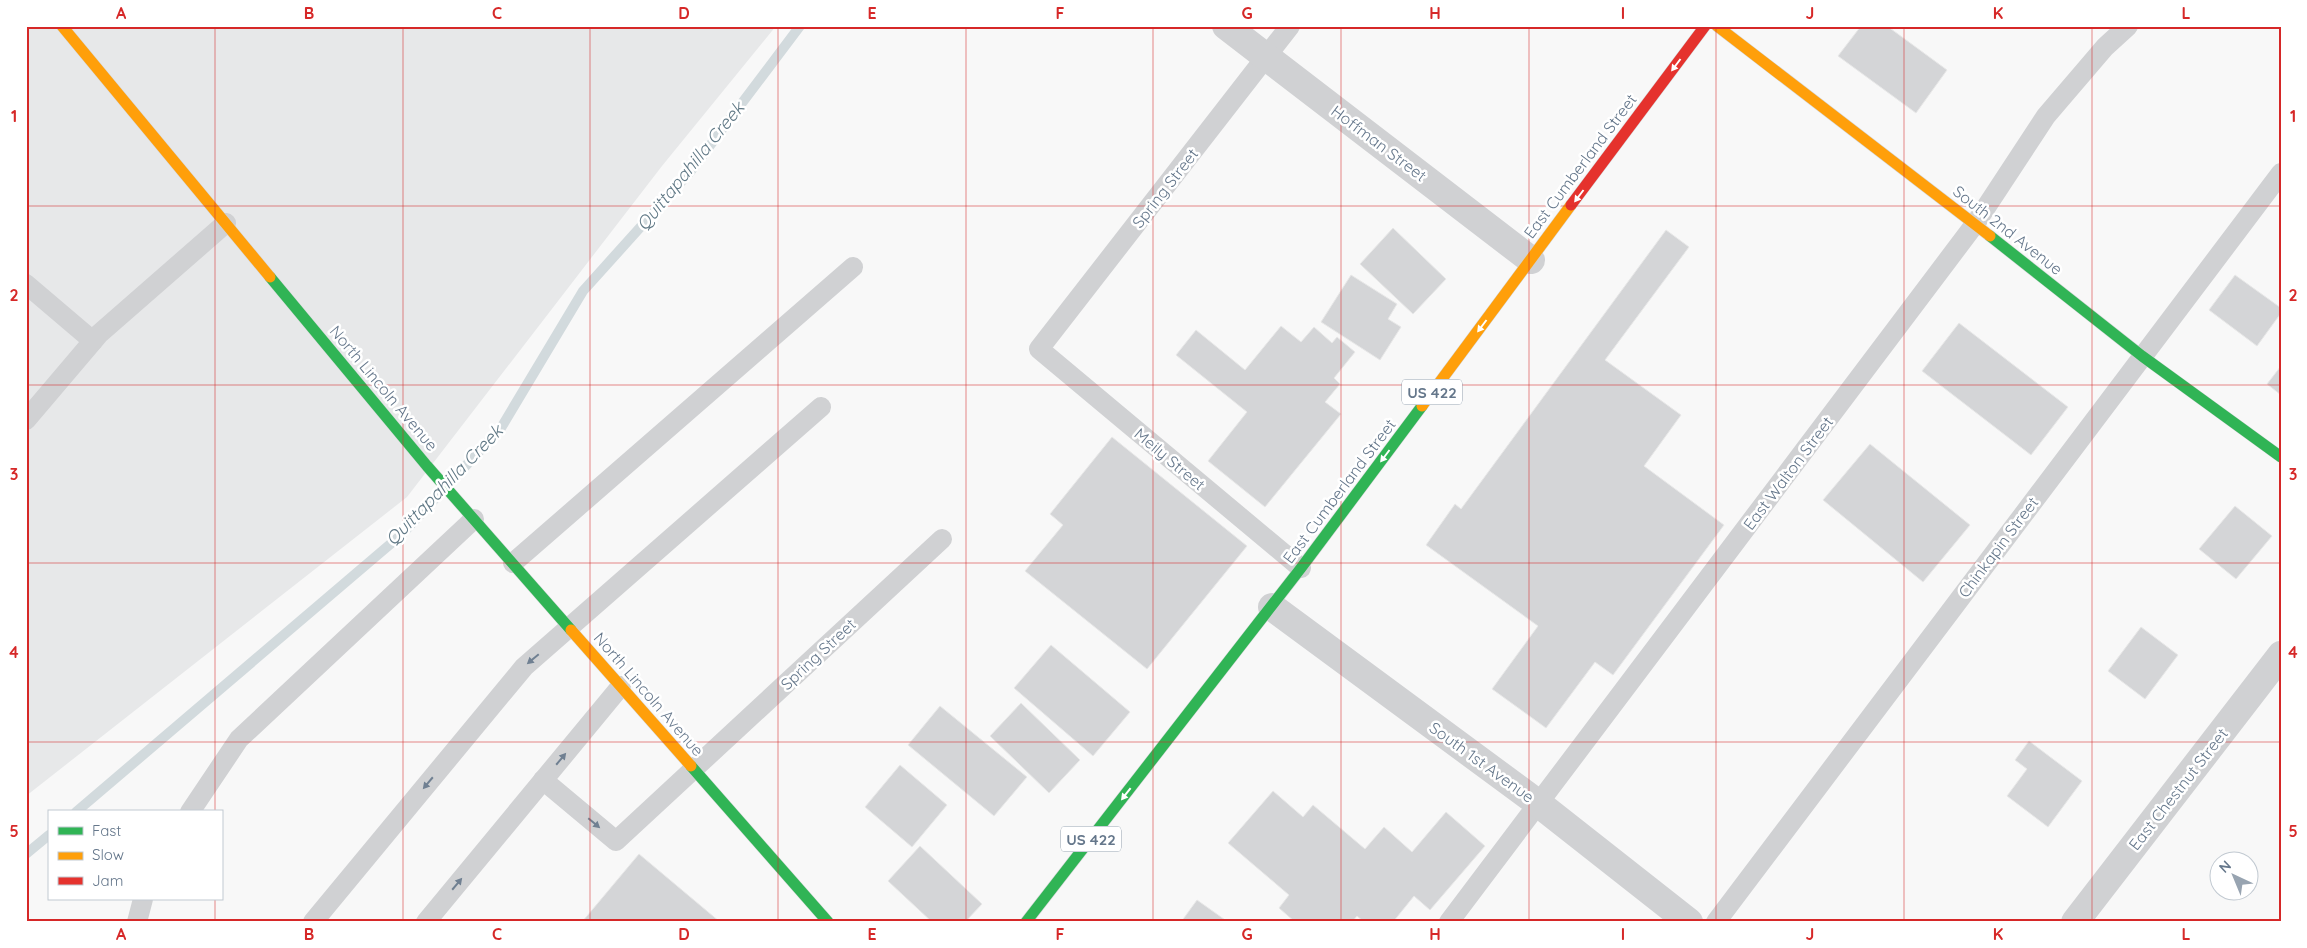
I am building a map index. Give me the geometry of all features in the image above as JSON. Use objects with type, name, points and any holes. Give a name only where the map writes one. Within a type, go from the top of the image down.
[{"type":"main road","name":"North Lincoln Avenue","points":[[62,26],[427,466],[828,922]]},
{"type":"main road","name":"East Cumberland Street","points":[[1026,922],[1272,608],[1705,26]]},
{"type":"main road","name":"South 2nd Avenue","points":[[1717,26],[1975,224],[2142,356],[2281,457]]},
{"type":"street","name":"Hoffman Street","points":[[1226,26],[1531,260]]},
{"type":"street","name":"South 1st Avenue","points":[[1272,608],[1539,804],[1689,922]]},
{"type":"street","name":"East Chestnut Street","points":[[2075,922],[2281,655]]},
{"type":"lane","name":"Spring Street","points":[[1039,349],[1290,26]]},
{"type":"lane","name":"East Walton Street","points":[[1449,922],[1975,224],[2046,116],[2105,47],[2128,26]]},
{"type":"lane","name":"Chinkapin Street","points":[[1716,922],[2281,173]]},
{"type":"lane","points":[[26,420],[93,341],[226,223]]},
{"type":"lane","points":[[513,563],[853,267]]},
{"type":"lane","points":[[26,284],[93,341]]},
{"type":"lane","name":"Meily Street","points":[[1039,349],[1301,568]]},
{"type":"lane","points":[[313,922],[524,666],[570,628],[821,407]]},
{"type":"lane","points":[[191,810],[239,739],[474,519]]},
{"type":"lane","name":"Spring Street","points":[[543,780],[616,841],[942,539]]},
{"type":"lane","points":[[430,920],[622,686]]},
{"type":"lane","points":[[137,922],[143,900]]},
{"type":"shaded area","points":[[26,26],[776,26],[662,166],[407,497],[26,796]]},
{"type":"building","points":[[1861,26],[1887,26],[1947,70],[1916,113],[1838,56]]},
{"type":"building","points":[[1393,228],[1446,279],[1413,314],[1360,264]]},
{"type":"building","points":[[1666,230],[1689,247],[1605,360],[1681,415],[1644,466],[1724,525],[1613,675],[1595,662],[1546,728],[1492,689],[1538,626],[1426,545],[1455,504],[1461,509]]},
{"type":"building","points":[[1351,275],[1397,304],[1388,319],[1401,327],[1380,360],[1321,322]]},
{"type":"building","points":[[2235,275],[2281,308],[2281,313],[2257,346],[2209,310]]},
{"type":"building","points":[[1959,323],[2068,407],[2031,455],[1922,371]]},
{"type":"building","points":[[1281,326],[1301,342],[1314,327],[1332,343],[1337,337],[1355,352],[1334,378],[1340,384],[1325,402],[1341,414],[1265,507],[1208,461],[1247,412],[1176,355],[1196,330],[1245,370]]},
{"type":"building","points":[[2281,366],[2281,395],[2267,384]]},
{"type":"building","points":[[1112,437],[1247,546],[1147,669],[1025,571],[1063,525],[1050,514]]},
{"type":"building","points":[[1870,444],[1970,525],[1923,582],[1823,500]]},
{"type":"building","points":[[2235,506],[2272,536],[2236,579],[2199,549]]},
{"type":"building","points":[[2141,627],[2178,655],[2145,699],[2108,671]]},
{"type":"building","points":[[1051,645],[1130,712],[1093,756],[1014,688]]},
{"type":"building","points":[[1021,703],[1080,760],[1049,793],[990,736]]},
{"type":"building","points":[[940,706],[1027,777],[994,816],[908,745]]},
{"type":"building","points":[[2029,741],[2082,781],[2048,827],[2007,796],[2027,769],[2015,760]]},
{"type":"building","points":[[900,765],[947,805],[912,847],[865,807]]},
{"type":"building","points":[[1273,791],[1303,817],[1313,805],[1365,849],[1384,827],[1412,852],[1446,812],[1485,846],[1430,910],[1414,896],[1393,922],[1364,922],[1357,916],[1352,922],[1295,922],[1279,908],[1289,895],[1228,843]]},
{"type":"building","points":[[920,846],[982,904],[965,922],[932,922],[888,881]]},
{"type":"building","points":[[639,854],[720,922],[582,922]]},
{"type":"building","points":[[1197,900],[1228,922],[1181,922]]},
{"type":"waterway","name":"Quittapahilla Creek","points":[[78,810],[401,535],[501,428],[583,291],[690,172],[800,26]]},
{"type":"waterway","name":"Quittapahilla Creek","points":[[26,854],[48,836]]},
{"type":"traffic: fast","points":[[1990,236],[2142,356],[2281,457]]},
{"type":"traffic: fast","points":[[270,277],[427,466],[571,630]]},
{"type":"traffic: fast","points":[[1026,922],[1301,568],[1422,406]]},
{"type":"traffic: fast","points":[[691,766],[828,922]]},
{"type":"traffic: slow","points":[[62,26],[270,277]]},
{"type":"traffic: slow","points":[[1717,26],[1990,236]]},
{"type":"traffic: slow","points":[[1422,406],[1571,205]]},
{"type":"traffic: slow","points":[[571,630],[691,766]]},
{"type":"traffic: jam","points":[[1571,205],[1705,26]]}]
